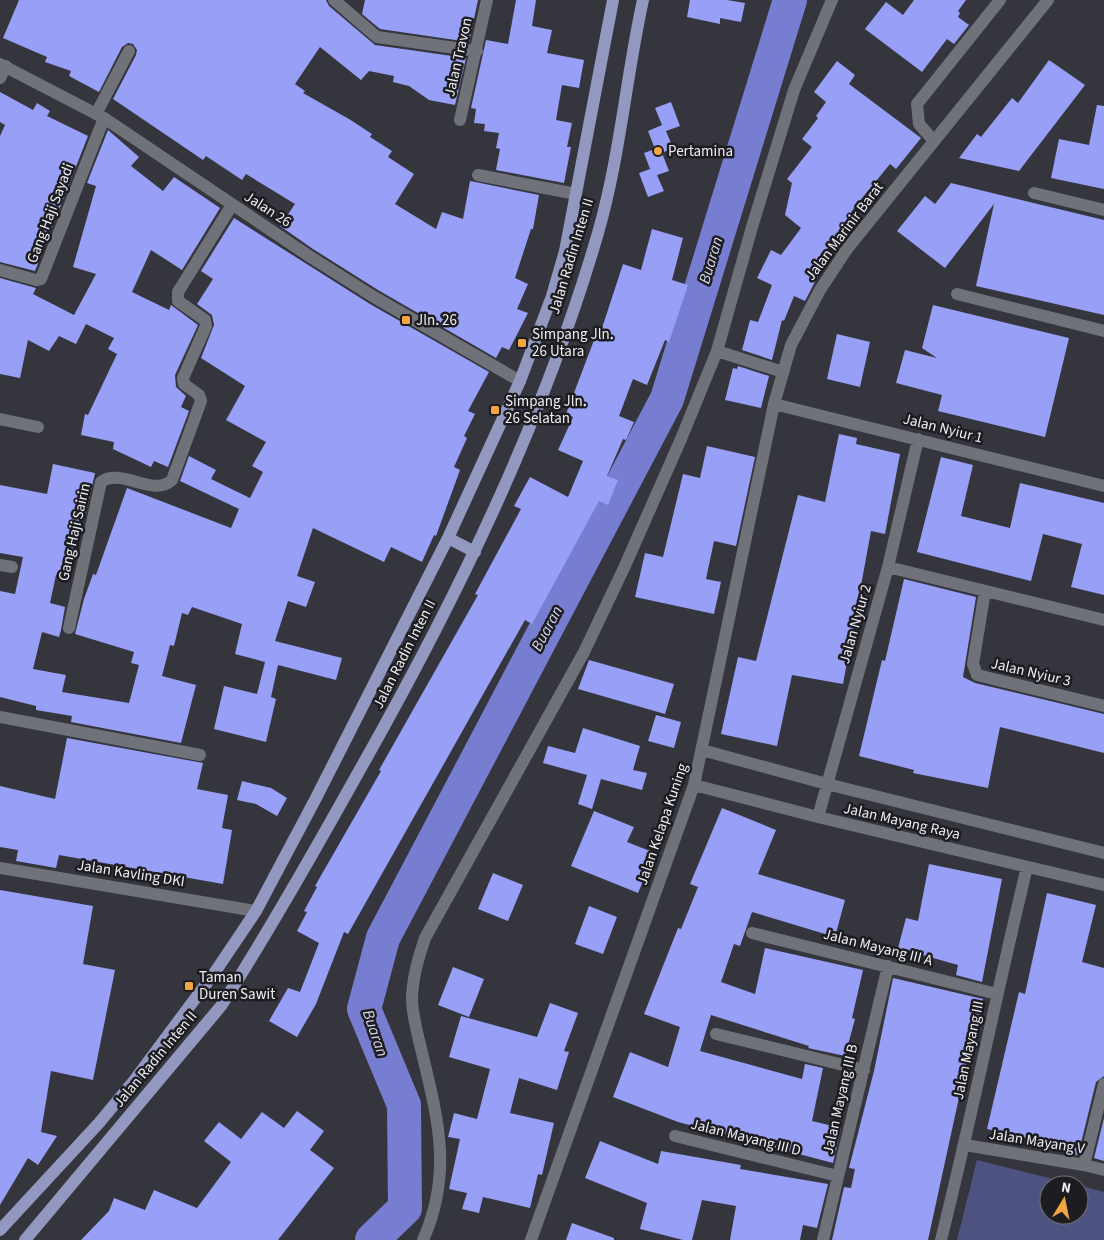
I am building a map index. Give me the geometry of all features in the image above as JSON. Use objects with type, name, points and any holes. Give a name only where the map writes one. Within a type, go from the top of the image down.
[{"type":"main road","name":"Jalan Radin Inten II","points":[[0,1230],[99,1123],[133,1082],[215,972],[256,911],[316,798],[448,538],[520,380],[552,296],[565,251],[613,0]]},
{"type":"main road","name":"Jalan Radin Inten II","points":[[25,1240],[221,1006],[308,864],[382,732],[475,552],[543,394],[588,266],[614,164],[643,0]]},
{"type":"main road","points":[[448,538],[475,552]]},
{"type":"street","points":[[334,0],[344,5],[370,32],[385,39],[477,51]]},
{"type":"street","name":"Jalan Travon","points":[[460,120],[487,0]]},
{"type":"street","points":[[423,1240],[431,1222],[439,1192],[442,1163],[437,1116],[412,1002],[417,961],[425,938],[584,652],[628,560],[717,351],[752,227],[794,90],[832,0]]},
{"type":"street","points":[[934,141],[919,124],[917,104],[1000,0]]},
{"type":"street","name":"Jalan Marinir Barat","points":[[774,404],[791,345],[820,290],[847,249],[1048,0]]},
{"type":"street","points":[[100,116],[129,50]]},
{"type":"street","name":"Jalan 26","points":[[2,69],[100,116],[232,205],[374,296],[520,380]]},
{"type":"street","name":"Gang Haji Sayadi","points":[[0,270],[36,280],[41,279],[100,116]]},
{"type":"street","points":[[478,175],[576,194]]},
{"type":"street","points":[[1034,194],[1104,210]]},
{"type":"street","name":"Gang Haji Sairin","points":[[69,628],[101,482],[107,478],[157,486],[167,484],[172,480],[201,401],[199,395],[184,384],[183,380],[206,326],[205,320],[178,302],[178,292],[232,205]]},
{"type":"street","points":[[957,294],[1104,331]]},
{"type":"street","points":[[717,351],[784,372]]},
{"type":"street","name":"Jalan Nyiur 1","points":[[774,404],[1104,486]]},
{"type":"street","name":"Jalan Kelapa Kuning","points":[[531,1240],[694,784],[774,404]]},
{"type":"street","points":[[0,419],[38,426]]},
{"type":"street","name":"Jalan Nyiur 2","points":[[818,817],[888,567],[918,439]]},
{"type":"street","points":[[888,567],[1104,620]]},
{"type":"street","name":"Jalan Nyiur 3","points":[[985,591],[973,664],[977,674],[1104,706]]},
{"type":"street","points":[[0,716],[200,756]]},
{"type":"street","name":"Jalan Mayang Raya","points":[[702,750],[827,784],[1104,852]]},
{"type":"street","name":"Jalan Mayang Raya","points":[[694,784],[818,817],[1104,885]]},
{"type":"street","name":"Jalan Mayang III","points":[[941,1240],[965,1146],[997,994],[1027,867]]},
{"type":"street","name":"Jalan Kavling DKI","points":[[0,868],[256,911]]},
{"type":"street","name":"Jalan Mayang III A","points":[[752,933],[997,994]]},
{"type":"street","name":"Jalan Mayang III B","points":[[823,1240],[888,966]]},
{"type":"street","points":[[716,1034],[864,1070]]},
{"type":"street","points":[[1084,1165],[1104,1084]]},
{"type":"street","name":"Jalan Mayang III D","points":[[675,1136],[838,1176]]},
{"type":"street","name":"Jalan Mayang V","points":[[965,1146],[1084,1165],[1104,1170]]},
{"type":"shaded area","points":[[977,1160],[1039,1176],[1039,1225],[1089,1225],[1089,1188],[1104,1192],[1104,1240],[957,1240]]},
{"type":"building","points":[[19,0],[326,0],[329,6],[375,45],[466,58],[455,105],[429,100],[409,86],[393,82],[394,76],[369,71],[361,80],[320,47],[295,84],[305,91],[303,93],[349,119],[372,134],[370,137],[392,151],[388,157],[414,174],[395,204],[436,229],[442,212],[463,219],[470,181],[539,195],[533,229],[531,229],[515,278],[528,284],[517,309],[528,313],[509,350],[502,347],[496,358],[378,290],[313,249],[280,226],[295,204],[246,174],[242,180],[206,156],[203,160],[113,99],[136,55],[137,50],[133,44],[128,43],[122,47],[99,92],[69,76],[71,71],[45,62],[47,57],[3,38]]},
{"type":"building","points":[[365,0],[478,0],[469,42],[380,29],[362,14]]},
{"type":"building","points":[[516,0],[536,0],[532,26],[552,30],[547,53],[584,60],[579,88],[562,85],[556,120],[572,123],[567,147],[571,147],[564,183],[496,170],[500,149],[496,148],[499,133],[484,131],[485,124],[474,123],[476,109],[471,108],[486,40],[508,44]]},
{"type":"building","points":[[690,0],[727,0],[745,3],[741,22],[720,18],[720,24],[687,17]]},
{"type":"building","points":[[914,0],[966,0],[958,11],[960,13],[958,17],[969,25],[954,44],[947,39],[922,72],[865,29],[886,2],[903,15]]},
{"type":"building","points":[[1049,60],[1085,85],[1019,171],[959,158],[977,134],[981,137],[1012,98],[1018,103]]},
{"type":"building","points":[[837,61],[855,75],[849,84],[921,138],[896,169],[890,164],[854,208],[845,225],[827,249],[830,252],[816,271],[820,272],[805,301],[794,296],[784,321],[782,320],[772,360],[742,350],[750,320],[758,322],[772,285],[757,278],[771,250],[781,255],[801,228],[785,215],[792,183],[787,179],[812,147],[802,139],[818,118],[816,116],[826,102],[814,92]]},
{"type":"building","points":[[0,92],[33,110],[37,103],[50,111],[47,116],[88,136],[35,271],[0,262],[0,136],[5,125],[0,122]]},
{"type":"building","name":"Pertamina","points":[[671,102],[680,126],[666,131],[673,148],[662,153],[669,171],[657,175],[664,191],[648,197],[639,173],[650,169],[644,153],[655,149],[648,131],[662,125],[655,108]]},
{"type":"building","points":[[1097,105],[1104,106],[1104,189],[1051,178],[1059,139],[1089,145]]},
{"type":"building","points":[[108,130],[139,157],[131,166],[163,191],[174,177],[220,208],[182,270],[151,250],[132,292],[169,310],[171,305],[198,325],[175,375],[176,387],[186,396],[181,407],[189,411],[168,467],[154,461],[151,467],[113,449],[114,442],[81,435],[85,414],[88,415],[117,354],[108,349],[114,338],[86,324],[76,344],[59,336],[49,351],[28,340],[20,378],[0,374],[0,278],[36,288],[33,294],[74,315],[96,274],[73,267],[96,186],[87,183]]},
{"type":"building","points":[[951,183],[1104,220],[1104,315],[976,286],[994,204],[945,268],[897,231],[925,196],[935,204]]},
{"type":"building","points":[[234,218],[370,304],[489,372],[468,411],[475,414],[464,436],[467,438],[454,467],[460,470],[436,536],[434,535],[422,562],[391,547],[384,562],[313,528],[297,576],[315,582],[306,607],[288,601],[275,641],[342,658],[336,680],[278,665],[271,697],[276,699],[266,742],[214,729],[224,686],[257,694],[265,662],[235,654],[242,624],[192,607],[188,615],[182,613],[174,646],[170,645],[162,676],[196,685],[181,743],[71,722],[72,716],[36,710],[36,706],[0,697],[0,591],[15,594],[23,557],[0,553],[0,485],[47,494],[53,464],[95,473],[86,513],[82,512],[67,578],[56,575],[50,603],[65,607],[59,637],[42,632],[33,669],[66,675],[62,692],[129,703],[139,665],[131,663],[134,652],[75,634],[84,599],[93,574],[96,575],[127,488],[231,528],[239,509],[180,481],[189,456],[216,470],[211,479],[250,498],[263,472],[252,466],[266,442],[226,420],[245,386],[201,358],[214,325],[212,315],[197,304],[213,279],[201,271]]},
{"type":"building","points":[[652,229],[683,238],[672,280],[688,285],[669,342],[665,340],[647,385],[633,379],[619,416],[634,422],[626,440],[623,439],[607,476],[618,480],[608,505],[599,501],[532,624],[525,620],[348,934],[344,932],[316,1004],[297,1037],[269,1021],[288,988],[300,992],[319,943],[297,931],[307,912],[304,911],[317,887],[315,886],[478,595],[475,594],[521,509],[514,506],[530,477],[568,497],[583,461],[558,450],[573,417],[566,414],[599,327],[602,328],[623,264],[641,270]]},
{"type":"building","points":[[933,305],[1069,338],[1045,437],[938,411],[942,395],[896,383],[905,350],[937,358],[922,348]]},
{"type":"building","points":[[837,334],[870,342],[860,387],[827,379]]},
{"type":"building","points":[[738,366],[769,376],[761,408],[725,400],[733,368],[737,369]]},
{"type":"building","points":[[839,434],[857,438],[856,444],[900,454],[885,534],[871,531],[843,684],[792,675],[777,746],[721,734],[738,657],[756,661],[798,495],[825,502]]},
{"type":"building","points":[[707,446],[755,457],[736,546],[714,541],[706,579],[721,582],[714,614],[635,597],[645,553],[663,557],[683,474],[700,478]]},
{"type":"building","points":[[941,457],[973,465],[961,516],[1010,528],[1020,483],[1104,503],[1104,595],[1071,587],[1082,544],[1043,534],[1031,581],[917,552]]},
{"type":"building","points":[[904,579],[976,597],[963,677],[975,683],[1104,714],[1104,753],[1000,727],[988,788],[913,773],[914,770],[859,756],[882,660],[885,661]]},
{"type":"building","points":[[589,660],[674,684],[665,714],[578,689]]},
{"type":"building","points":[[656,715],[681,722],[674,748],[648,741]]},
{"type":"building","points":[[583,728],[640,746],[633,770],[647,773],[642,790],[601,779],[592,809],[578,804],[587,775],[543,763],[548,746],[575,753]]},
{"type":"building","points":[[67,738],[203,763],[197,789],[228,795],[222,828],[232,830],[223,884],[59,855],[56,868],[16,861],[18,850],[0,847],[0,786],[55,799]]},
{"type":"building","points":[[242,781],[271,788],[287,798],[277,816],[256,804],[237,800]]},
{"type":"building","points":[[722,808],[776,830],[758,874],[845,900],[835,937],[752,912],[740,946],[734,944],[721,982],[755,994],[765,948],[863,970],[852,1018],[855,1019],[845,1056],[808,1048],[809,1046],[711,1015],[700,1051],[802,1079],[805,1064],[823,1068],[812,1121],[841,1128],[833,1163],[678,1122],[613,1097],[630,1052],[668,1067],[680,1027],[644,1014],[678,928],[681,929],[698,887],[690,884]]},
{"type":"building","points":[[594,811],[634,827],[627,842],[655,853],[638,893],[571,866]]},
{"type":"building","points":[[929,864],[1002,879],[982,982],[956,975],[958,965],[898,948],[906,918],[918,921]]},
{"type":"building","points":[[493,873],[523,885],[508,921],[478,909]]},
{"type":"building","points":[[0,890],[93,906],[83,964],[115,970],[93,1080],[51,1071],[41,1132],[57,1136],[38,1165],[28,1158],[0,1205]]},
{"type":"building","points":[[1047,893],[1096,905],[1082,962],[1104,968],[1104,1076],[1096,1082],[1078,1155],[1029,1144],[1030,1139],[987,1129],[1019,992],[1025,994]]},
{"type":"building","points":[[589,906],[617,917],[603,954],[575,944]]},
{"type":"building","points":[[453,967],[484,979],[469,1017],[438,1005]]},
{"type":"building","points":[[893,978],[983,999],[974,1048],[970,1047],[928,1240],[832,1240],[844,1187],[851,1188],[855,1169],[849,1168],[874,1071]]},
{"type":"building","points":[[550,1003],[578,1013],[564,1051],[569,1052],[557,1090],[519,1078],[510,1113],[554,1123],[542,1175],[538,1174],[530,1208],[483,1197],[479,1213],[462,1209],[467,1193],[449,1189],[460,1139],[448,1137],[454,1113],[477,1119],[490,1069],[449,1057],[461,1016],[537,1037]]},
{"type":"building","points":[[297,1111],[324,1131],[310,1150],[334,1168],[278,1240],[81,1240],[109,1211],[114,1198],[145,1210],[154,1190],[197,1208],[231,1162],[204,1141],[219,1122],[241,1139],[262,1112],[284,1128]]},
{"type":"building","points":[[1104,1118],[1104,1161],[1094,1158]]},
{"type":"building","points":[[600,1141],[658,1164],[661,1151],[741,1165],[740,1169],[828,1184],[817,1228],[803,1225],[800,1240],[730,1240],[736,1206],[702,1200],[692,1240],[683,1240],[640,1229],[647,1203],[585,1178]]},
{"type":"building","points":[[572,1223],[614,1238],[614,1240],[566,1240]]},
{"type":"waterway","name":"Buaran","points":[[372,1240],[405,1208],[404,1105],[364,1009],[383,938],[667,399],[790,0]]},
{"type":"place","name":"Pertamina","points":[[658,151]]},
{"type":"place","name":"Jln. 26","points":[[406,320]]},
{"type":"place","name":"Simpang Jln. 26 Utara","points":[[522,343]]},
{"type":"place","name":"Simpang Jln. 26 Selatan","points":[[495,410]]},
{"type":"place","name":"Taman Duren Sawit","points":[[189,986]]}]
